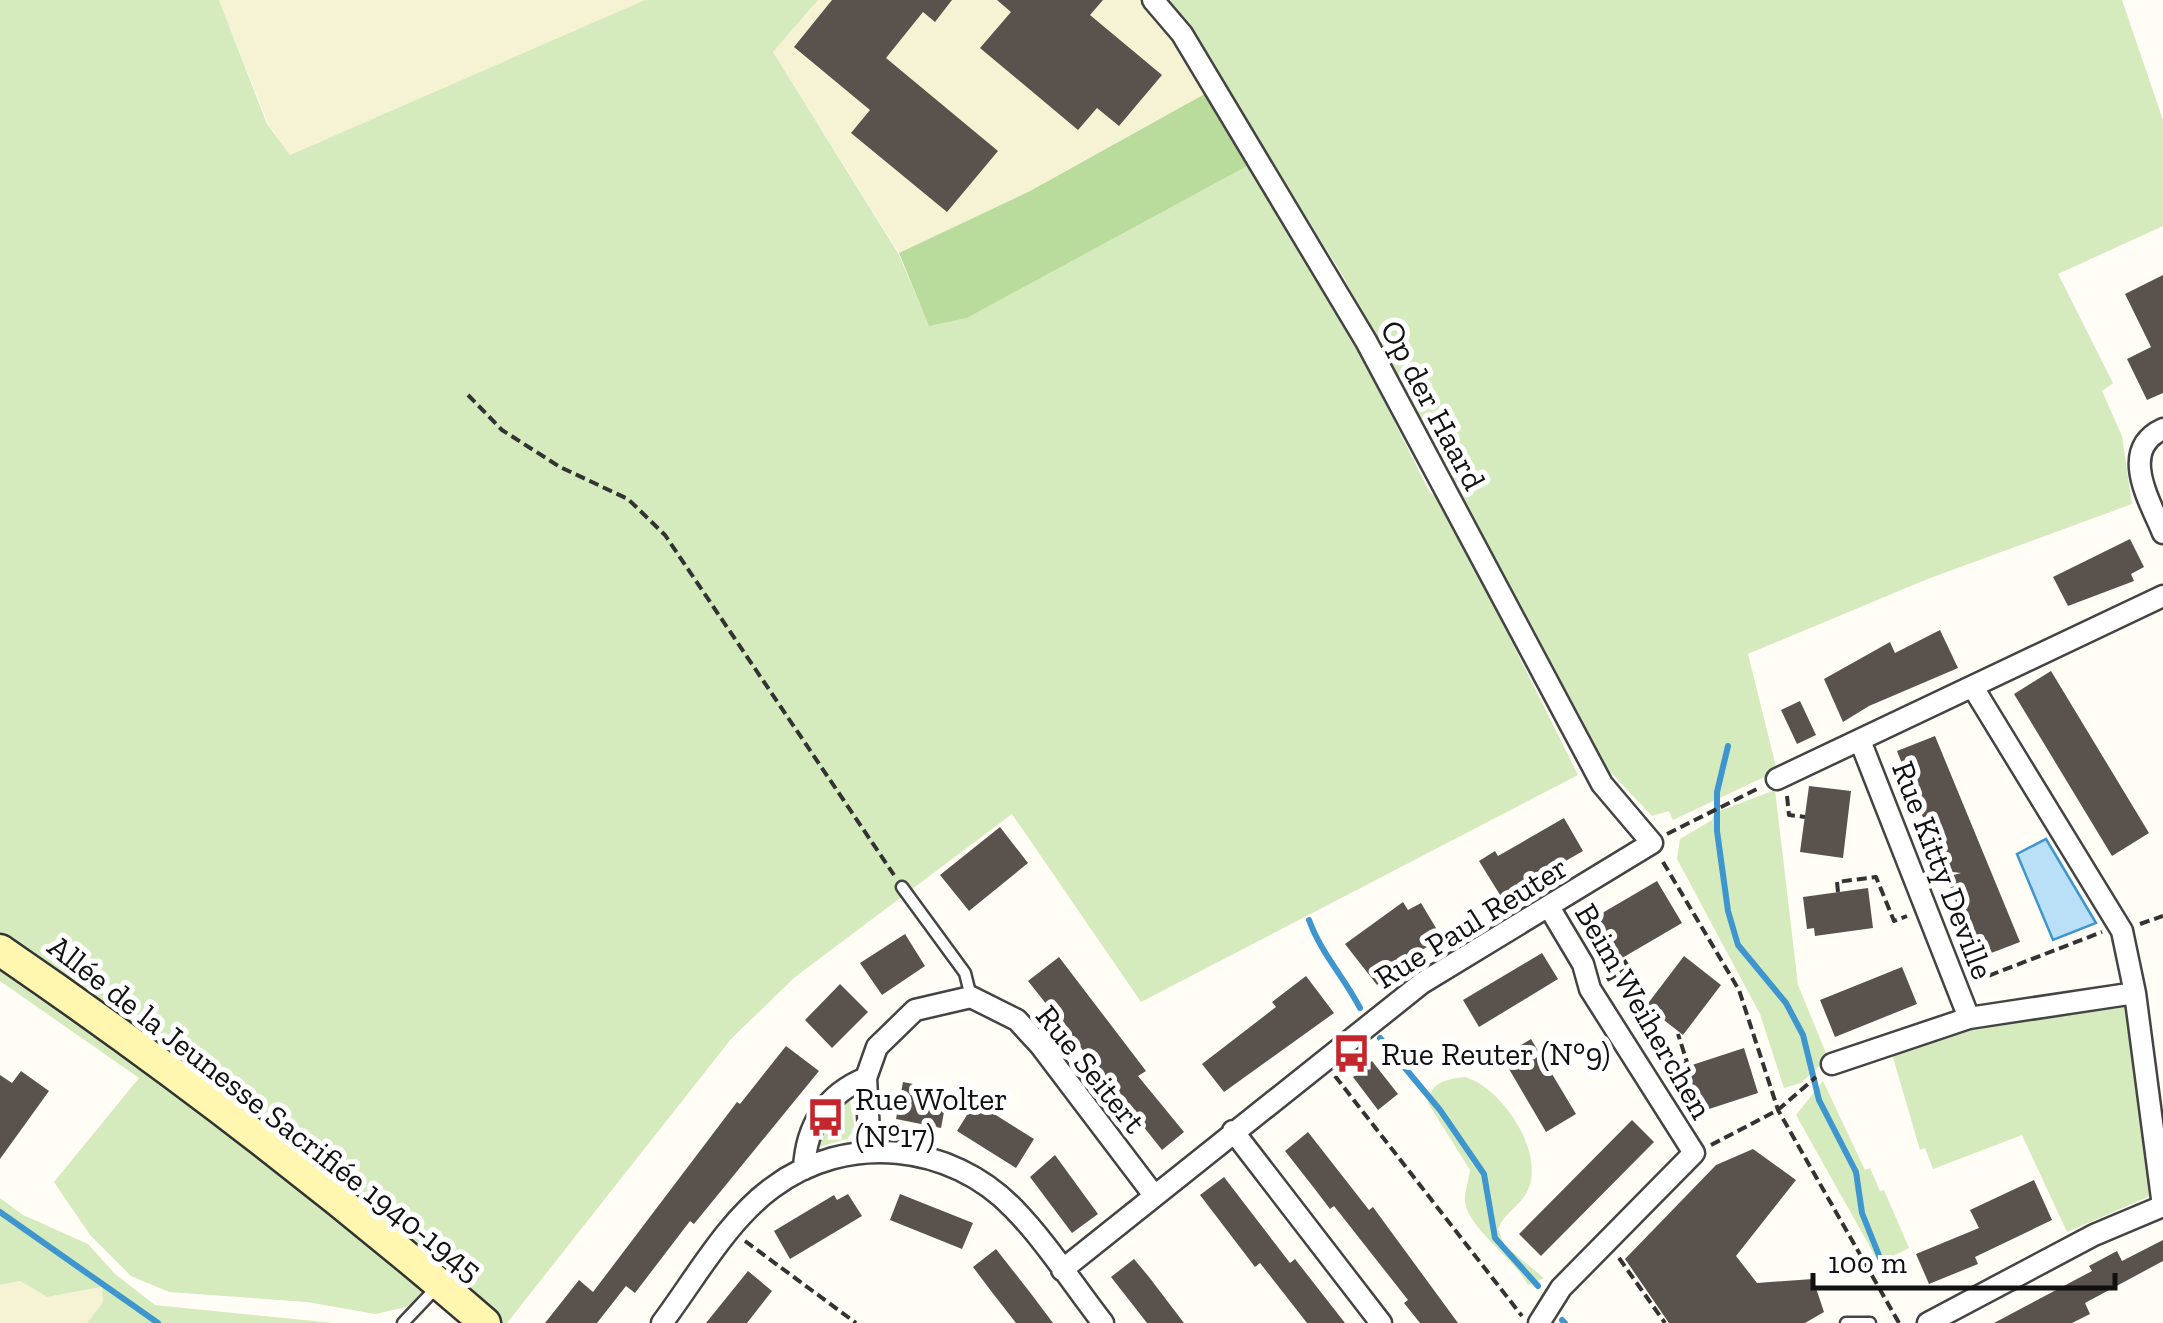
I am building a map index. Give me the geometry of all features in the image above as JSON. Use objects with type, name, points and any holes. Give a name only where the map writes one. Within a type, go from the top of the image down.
[{"type":"main road","name":"Allée de la Jeunesse Sacrifiée 1940-1945","points":[[0,950],[80,1004],[347,1208],[485,1323]]},
{"type":"street","name":"Op der Haard","points":[[1152,0],[1182,34],[1366,341],[1602,784],[1652,843]]},
{"type":"street","points":[[2163,430],[2152,435],[2140,451],[2138,472],[2163,534]]},
{"type":"street","name":"Rue Kitty Deville","points":[[1781,778],[1861,744],[2163,596]]},
{"type":"street","points":[[1928,1323],[2094,1235],[2163,1206],[2135,993],[2122,930],[1974,689]]},
{"type":"street","name":"Rue Kitty Deville","points":[[1861,744],[1969,1018]]},
{"type":"street","name":"Rue Paul Reuter","points":[[1062,1270],[1422,982],[1652,843]]},
{"type":"street","name":"Beim Weiherchen","points":[[1530,1319],[1694,1154],[1590,990],[1583,964],[1549,908]]},
{"type":"street","name":"Rue Kitty Deville","points":[[1832,1064],[1969,1018],[2135,993]]},
{"type":"street","points":[[870,1150],[866,1078],[877,1047],[896,1024],[933,1002],[971,997]]},
{"type":"street","name":"Rue Seitert","points":[[971,997],[1017,1020],[1153,1194]]},
{"type":"street","points":[[804,1169],[806,1140],[822,1108],[851,1084],[866,1078]]},
{"type":"street","points":[[1233,1131],[1381,1323]]},
{"type":"street","points":[[662,1323],[746,1212],[773,1187],[804,1169],[870,1150],[922,1155],[973,1177],[1014,1210],[1103,1323]]},
{"type":"lane","points":[[902,887],[965,973],[971,997]]},
{"type":"lane","points":[[403,1323],[440,1284]]},
{"type":"lane","points":[[1846,1323],[1870,1323]]},
{"type":"path","points":[[468,395],[502,430],[560,467],[628,498],[665,534],[902,887]]},
{"type":"path","points":[[1805,817],[1789,815],[1781,778],[1706,811],[1652,843],[1739,990],[1778,1110],[1899,1323]]},
{"type":"path","points":[[1838,892],[1837,882],[1876,877],[1894,921],[1926,909]]},
{"type":"path","points":[[1957,988],[2098,932],[2122,930],[2163,916]]},
{"type":"path","points":[[1624,960],[1648,998]]},
{"type":"path","points":[[1674,1070],[1687,1062],[1678,1034]]},
{"type":"path","points":[[1323,1060],[1530,1319]]},
{"type":"path","points":[[1694,1154],[1778,1110],[1805,1087]]},
{"type":"path","points":[[746,1241],[856,1323]]},
{"type":"path","points":[[1607,1242],[1665,1323]]},
{"type":"path","points":[[842,1323],[846,1317]]},
{"type":"shaded area","points":[[219,0],[646,2],[290,155],[268,124]]},
{"type":"shaded area","points":[[818,0],[1147,0],[1210,91],[1030,191],[899,253],[773,52]]},
{"type":"shaded area","points":[[20,1281],[47,1297],[103,1287],[104,1302],[87,1323],[0,1323],[0,1285]]},
{"type":"green space","points":[[0,0],[219,0],[267,124],[290,155],[645,0],[818,0],[773,52],[898,253],[929,325],[967,318],[1251,164],[1343,319],[1430,493],[1440,498],[1578,775],[1141,1002],[1012,814],[795,977],[731,1039],[507,1323],[499,1323],[441,1273],[421,1291],[415,1305],[375,1314],[307,1302],[169,1292],[131,1276],[90,1235],[54,1182],[139,1078],[0,981]]},
{"type":"green space","points":[[1170,0],[2122,0],[2163,120],[2163,226],[2058,274],[2113,383],[2102,391],[2122,436],[2132,504],[1925,580],[1748,654],[1777,771],[1673,820],[1669,811],[1652,816],[1602,763],[1343,276]]},
{"type":"green space","points":[[1210,91],[1251,164],[967,318],[929,326],[899,253],[1030,191]]},
{"type":"green space","points":[[1775,790],[1798,985],[1828,1058],[1801,1083],[1784,1088],[1760,1014],[1677,859],[1680,839],[1712,820],[1714,813]]},
{"type":"green space","points":[[2126,1006],[2150,1196],[2067,1232],[2022,1135],[1933,1169],[1925,1148],[1920,1150],[1892,1054],[1979,1028]]},
{"type":"green space","points":[[1465,1077],[1479,1083],[1506,1107],[1526,1141],[1532,1176],[1527,1192],[1498,1229],[1504,1245],[1544,1278],[1528,1285],[1468,1212],[1465,1198],[1470,1170],[1428,1103],[1436,1086]]},
{"type":"green space","points":[[1823,1081],[1865,1170],[1870,1168],[1880,1191],[1884,1190],[1909,1248],[1879,1263],[1796,1115]]},
{"type":"green space","points":[[850,1101],[855,1129],[847,1139],[818,1147],[814,1144],[832,1112]]},
{"type":"green space","points":[[0,1198],[23,1215],[88,1244],[115,1274],[155,1305],[334,1323],[87,1323],[103,1302],[102,1287],[47,1297],[20,1281],[0,1285]]},
{"type":"water","points":[[2046,839],[2096,923],[2053,940],[2017,854]]},
{"type":"building","points":[[832,0],[952,0],[935,22],[923,12],[886,58],[998,151],[947,212],[851,133],[870,110],[794,47]]},
{"type":"building","points":[[997,0],[1103,0],[1090,15],[1162,75],[1119,126],[1097,108],[1078,130],[980,48],[1011,12]]},
{"type":"building","points":[[2163,275],[2163,393],[2147,400],[2127,359],[2151,347],[2125,294]]},
{"type":"building","points":[[2130,539],[2144,567],[2131,574],[2134,581],[2068,606],[2053,577]]},
{"type":"building","points":[[1940,630],[1958,668],[1869,706],[1843,722],[1824,679],[1890,642],[1895,653]]},
{"type":"building","points":[[2051,671],[2149,833],[2112,856],[2014,694]]},
{"type":"building","points":[[1800,701],[1816,735],[1797,744],[1781,710]]},
{"type":"building","points":[[1935,736],[2020,942],[1978,958],[1946,877],[1961,873],[1944,871],[1897,751]]},
{"type":"building","points":[[1809,786],[1851,791],[1843,858],[1800,852]]},
{"type":"building","points":[[1564,818],[1583,851],[1529,882],[1531,886],[1505,903],[1479,861],[1495,851],[1498,856]]},
{"type":"building","points":[[1000,827],[1028,863],[969,911],[940,875]]},
{"type":"building","points":[[1657,881],[1682,923],[1617,961],[1592,919]]},
{"type":"building","points":[[1868,888],[1873,928],[1815,936],[1814,928],[1807,929],[1803,897]]},
{"type":"building","points":[[1403,902],[1408,910],[1421,903],[1442,938],[1397,965],[1377,985],[1345,944]]},
{"type":"building","points":[[905,934],[925,966],[882,995],[860,963]]},
{"type":"building","points":[[1542,953],[1558,979],[1479,1027],[1463,1000]]},
{"type":"building","points":[[1684,956],[1721,985],[1683,1035],[1646,1006]]},
{"type":"building","points":[[1059,957],[1146,1071],[1138,1076],[1184,1132],[1162,1150],[1028,981]]},
{"type":"building","points":[[1902,967],[1917,1004],[1835,1037],[1820,1000]]},
{"type":"building","points":[[1306,976],[1334,1013],[1224,1092],[1202,1064],[1276,1007],[1272,1002]]},
{"type":"building","points":[[840,984],[868,1012],[832,1048],[805,1020]]},
{"type":"building","points":[[1531,1039],[1576,1114],[1546,1132],[1502,1057]]},
{"type":"building","points":[[786,1046],[819,1071],[694,1224],[690,1221],[635,1293],[626,1286],[597,1323],[545,1323],[579,1280],[593,1292],[737,1102],[740,1104]]},
{"type":"building","points":[[1744,1048],[1758,1093],[1700,1112],[1686,1067]]},
{"type":"building","points":[[1372,1061],[1398,1094],[1378,1110],[1353,1077]]},
{"type":"building","points":[[21,1071],[49,1091],[0,1159],[0,1075],[12,1083]]},
{"type":"building","points":[[903,1082],[948,1091],[941,1128],[896,1119]]},
{"type":"building","points":[[975,1102],[1034,1139],[1016,1168],[957,1131]]},
{"type":"building","points":[[1632,1120],[1654,1142],[1541,1256],[1519,1234]]},
{"type":"building","points":[[1308,1132],[1369,1210],[1373,1207],[1458,1323],[1420,1323],[1404,1303],[1408,1300],[1334,1206],[1330,1209],[1285,1151]]},
{"type":"building","points":[[1753,1149],[1796,1180],[1736,1256],[1757,1283],[1813,1279],[1824,1312],[1805,1323],[1669,1323],[1625,1259],[1716,1165]]},
{"type":"building","points":[[1055,1155],[1098,1214],[1072,1233],[1030,1177]]},
{"type":"building","points":[[1224,1177],[1290,1263],[1295,1259],[1345,1323],[1307,1323],[1260,1263],[1255,1267],[1200,1195]]},
{"type":"building","points":[[2034,1180],[2052,1220],[1975,1257],[1978,1264],[1929,1284],[1916,1254],[1979,1228],[1970,1210]]},
{"type":"building","points":[[848,1194],[862,1216],[790,1259],[774,1231],[834,1195],[837,1200]]},
{"type":"building","points":[[900,1194],[973,1223],[962,1249],[890,1220]]},
{"type":"building","points":[[2163,1240],[2163,1261],[2085,1303],[2090,1314],[2072,1323],[1994,1323],[2092,1271],[2089,1266],[2117,1251],[2122,1261]]},
{"type":"building","points":[[996,1249],[1053,1323],[1016,1323],[991,1291],[973,1267]]},
{"type":"building","points":[[1134,1259],[1184,1323],[1147,1323],[1111,1277]]},
{"type":"building","points":[[748,1271],[772,1291],[747,1323],[706,1323]]},
{"type":"waterway","points":[[1728,746],[1717,792],[1717,831],[1728,911],[1738,945],[1786,1003],[1803,1035],[1819,1100],[1856,1172],[1862,1213],[1880,1258]]},
{"type":"waterway","points":[[1309,920],[1360,1008]]},
{"type":"waterway","points":[[1380,1038],[1440,1110],[1484,1174],[1495,1238],[1538,1286]]},
{"type":"waterway","points":[[0,1212],[158,1323]]},
{"type":"waterway","points":[[1562,1320],[1565,1323]]},
{"type":"place","name":"Rue Reuter (N°9)","points":[[1351,1054]]},
{"type":"place","name":"Rue Wolter (N°17)","points":[[825,1117]]}]
